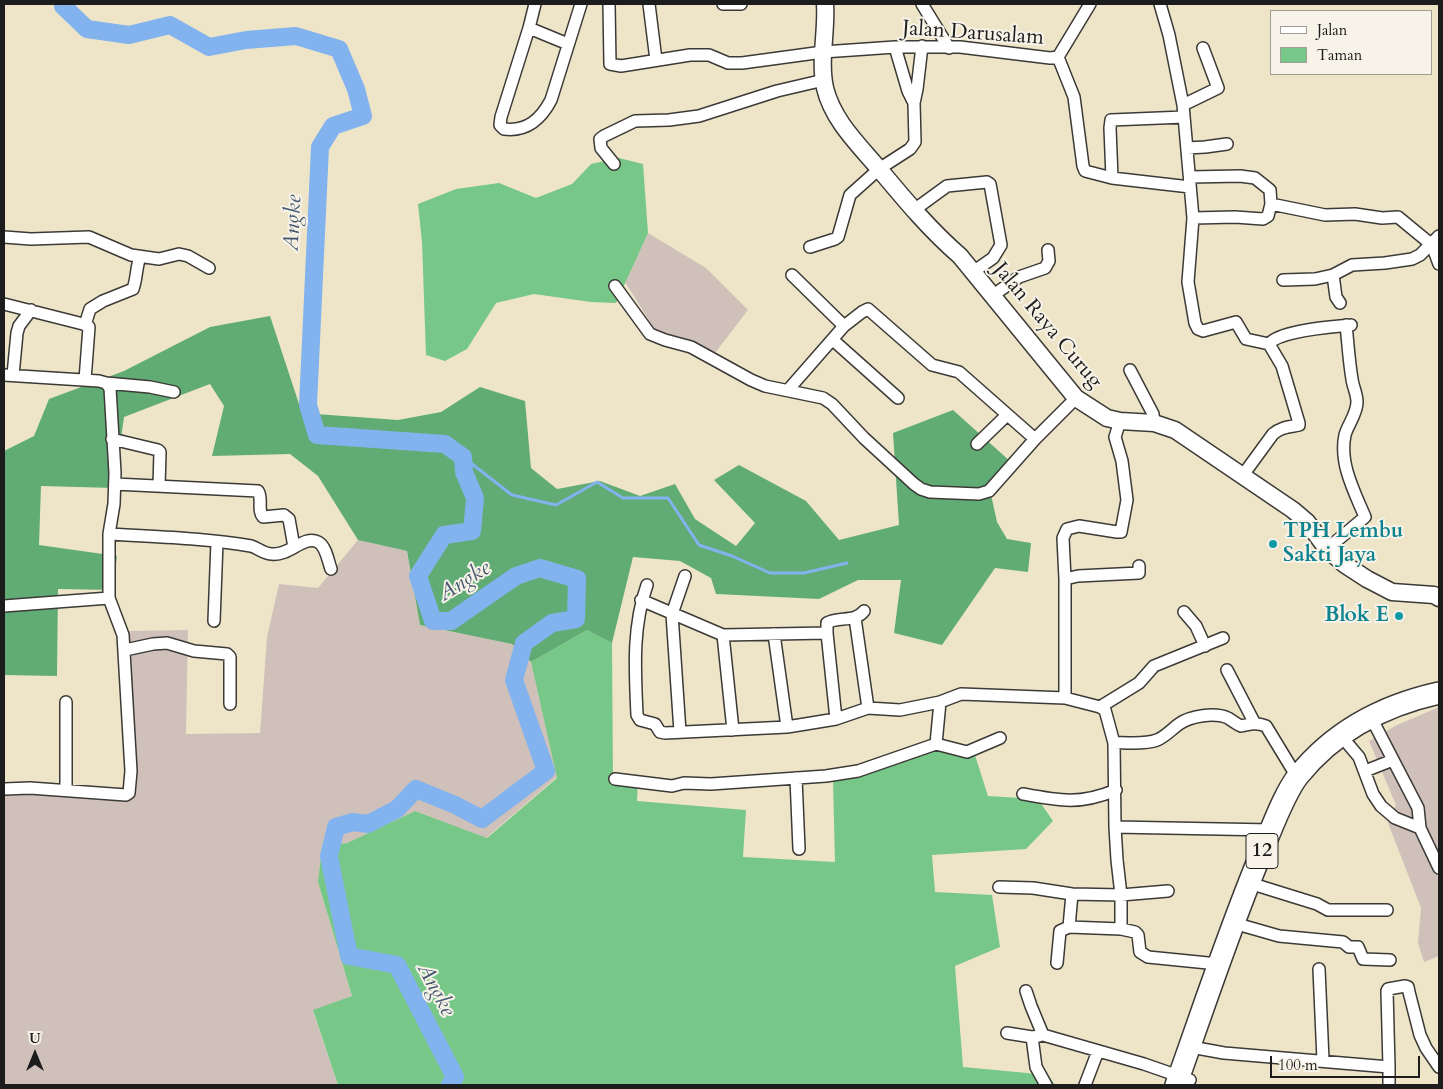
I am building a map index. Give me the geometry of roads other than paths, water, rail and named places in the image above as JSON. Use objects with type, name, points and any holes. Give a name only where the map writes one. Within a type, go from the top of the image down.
[{"type":"highway","name":"12","points":[[1196,1048],[1218,964],[1244,892],[1297,777],[1335,740],[1370,717],[1402,703],[1439,693]]},
{"type":"highway","name":"12","points":[[1184,1082],[1259,886],[1296,803],[1308,784],[1348,744],[1376,727],[1406,713],[1439,704]]},
{"type":"main road","name":"Jalan Raya Curug","points":[[825,4],[824,80],[832,107],[841,123],[914,210],[960,256],[1076,398],[1099,414],[1120,422],[1154,423],[1175,430],[1302,517],[1327,549],[1357,573],[1385,589],[1400,593],[1434,595],[1439,598]]},
{"type":"street","points":[[535,4],[501,117],[500,125],[504,129],[519,128],[533,124],[546,109],[551,100],[581,4]]},
{"type":"street","name":"Jalan Darusalam","points":[[609,4],[610,64],[621,66],[690,55],[709,55],[728,63],[742,63],[823,52],[922,46],[991,50],[1050,58],[1058,57],[1090,4]]},
{"type":"street","points":[[649,4],[656,60]]},
{"type":"street","points":[[723,4],[741,4]]},
{"type":"street","points":[[922,4],[949,48]]},
{"type":"street","points":[[1160,4],[1169,35],[1183,105],[1193,218],[1188,282],[1193,317],[1198,329],[1203,331],[1236,322],[1246,339],[1269,344],[1282,366],[1297,413],[1299,425],[1278,429],[1243,475]]},
{"type":"street","points":[[529,28],[568,44]]},
{"type":"street","points":[[810,247],[835,239],[838,236],[850,195],[879,168],[910,149],[914,142],[914,103],[922,46]]},
{"type":"street","points":[[896,47],[908,91],[914,103]]},
{"type":"street","points":[[1183,105],[1218,88],[1203,48]]},
{"type":"street","points":[[1058,57],[1074,97],[1085,171],[1112,178],[1190,182],[1240,176],[1255,178],[1270,190],[1271,204],[1268,216],[1262,219],[1193,218]]},
{"type":"street","points":[[614,164],[602,151],[599,143],[600,139],[635,121],[669,120],[699,116],[777,91],[824,80]]},
{"type":"street","points":[[1112,178],[1111,120],[1184,117]]},
{"type":"street","points":[[1187,148],[1227,144]]},
{"type":"street","points":[[914,210],[947,186],[987,182],[990,184],[1001,245],[993,258],[973,272]]},
{"type":"street","points":[[1271,204],[1325,214],[1355,214],[1382,218],[1398,217],[1436,241]]},
{"type":"street","points":[[4,237],[31,239],[89,237],[111,248],[140,257],[158,258],[183,254],[209,268]]},
{"type":"street","points":[[1436,241],[1439,264]]},
{"type":"street","points":[[1283,280],[1314,279],[1333,275],[1352,265],[1412,259],[1436,241]]},
{"type":"street","points":[[992,296],[1019,276],[1045,268],[1049,261],[1048,250]]},
{"type":"street","points":[[85,325],[90,309],[103,301],[133,289],[137,278],[137,264],[140,257]]},
{"type":"street","points":[[792,275],[844,326]]},
{"type":"street","points":[[1333,275],[1336,297],[1340,302]]},
{"type":"street","points":[[616,286],[650,334],[691,347],[765,386],[823,398],[832,404],[864,438],[914,484],[930,492],[979,494],[989,491],[1036,438],[1076,398]]},
{"type":"street","points":[[4,304],[88,327],[85,380]]},
{"type":"street","points":[[788,390],[844,326],[868,309],[932,365],[959,372],[1036,438]]},
{"type":"street","points":[[31,310],[19,326],[9,375],[85,380],[150,387],[174,392]]},
{"type":"street","points":[[1269,344],[1272,340],[1284,336],[1348,325],[1352,382],[1357,402],[1354,415],[1345,434],[1343,448],[1347,471],[1355,496],[1365,517],[1327,549]]},
{"type":"street","points":[[833,340],[898,398]]},
{"type":"street","points":[[1130,370],[1153,414],[1154,423]]},
{"type":"street","points":[[4,789],[30,788],[122,795],[129,793],[131,771],[125,650],[123,634],[109,598],[109,534],[115,484],[111,393],[106,383]]},
{"type":"street","points":[[977,444],[1007,414]]},
{"type":"street","points":[[1065,698],[1063,538],[1067,529],[1079,526],[1121,532],[1127,500],[1122,460],[1115,437],[1120,422]]},
{"type":"street","points":[[112,439],[160,452],[158,486]]},
{"type":"street","points":[[115,484],[258,492],[260,494],[260,513],[264,517],[284,516],[289,519],[294,547]]},
{"type":"street","points":[[109,534],[252,546],[271,554],[286,553],[308,541],[316,541],[321,544],[332,569]]},
{"type":"street","points":[[214,621],[217,542]]},
{"type":"street","points":[[1065,579],[1078,576],[1139,573],[1139,566]]},
{"type":"street","points":[[680,732],[672,614],[685,576]]},
{"type":"street","points":[[647,585],[641,600],[635,658],[637,715],[640,720],[655,724],[660,732],[787,727],[836,719],[868,708],[900,710],[940,702],[961,694],[1065,698],[1105,710],[1114,743],[1115,827],[1121,895],[1121,929]]},
{"type":"street","points":[[4,606],[109,598]]},
{"type":"street","points":[[641,600],[723,635],[827,633]]},
{"type":"street","points":[[1184,612],[1196,626],[1205,646]]},
{"type":"street","points":[[836,719],[827,633],[827,623],[832,620],[860,614],[868,708]]},
{"type":"street","points":[[774,634],[787,727]]},
{"type":"street","points":[[723,635],[734,730]]},
{"type":"street","points":[[1100,707],[1139,682],[1154,666],[1172,657],[1224,638]]},
{"type":"street","points":[[125,650],[167,643],[194,651],[227,654],[230,657],[230,704]]},
{"type":"street","points":[[1228,670],[1254,722]]},
{"type":"street","points":[[66,702],[66,790]]},
{"type":"street","points":[[936,744],[940,702]]},
{"type":"street","points":[[1114,743],[1140,743],[1158,740],[1180,723],[1196,716],[1221,716],[1241,726],[1254,722],[1266,726],[1297,777]]},
{"type":"street","points":[[1376,727],[1418,808],[1420,828],[1439,868]]},
{"type":"street","points":[[615,780],[672,786],[684,783],[711,784],[826,776],[858,771],[936,744],[967,752],[1000,738]]},
{"type":"street","points":[[1348,744],[1359,757],[1373,794],[1381,806],[1395,818],[1420,828]]},
{"type":"street","points":[[1365,771],[1393,760]]},
{"type":"street","points":[[796,778],[799,849]]},
{"type":"street","points":[[1023,794],[1058,801],[1070,801],[1088,800],[1116,790]]},
{"type":"street","points":[[1115,827],[1271,830]]},
{"type":"street","points":[[1259,886],[1317,904],[1328,910],[1387,910]]},
{"type":"street","points":[[999,887],[1033,888],[1072,894],[1121,895],[1168,891]]},
{"type":"street","points":[[1069,927],[1072,894]]},
{"type":"street","points":[[1244,926],[1279,936],[1343,942],[1349,947],[1358,947],[1363,959],[1390,960]]},
{"type":"street","points":[[1057,963],[1060,931],[1069,927],[1121,929],[1135,932],[1138,935],[1140,952],[1148,957],[1218,964]]},
{"type":"street","points":[[1319,969],[1323,1060]]},
{"type":"street","points":[[1389,1085],[1388,989],[1408,987],[1420,1035],[1439,1067]]},
{"type":"street","points":[[1026,991],[1038,1036],[1036,1067],[1046,1085]]},
{"type":"street","points":[[1007,1033],[1038,1036],[1098,1051],[1144,1064],[1184,1082]]},
{"type":"street","points":[[1196,1048],[1224,1053],[1389,1066]]},
{"type":"street","points":[[1085,1085],[1098,1051]]},
{"type":"waterway","name":"Angke","points":[[63,4],[87,29],[129,35],[170,25],[209,47],[246,40],[296,36],[339,49],[356,89],[363,116],[333,126],[320,147],[308,405],[317,435],[445,444],[463,457],[464,472],[475,498],[472,531],[444,535],[418,576],[433,621],[451,621],[516,576],[540,568],[577,579],[576,619],[552,623],[524,643],[514,680],[546,771],[482,819],[455,805],[416,789],[397,809],[368,824],[353,822],[336,827],[329,856],[349,956],[397,965],[455,1077],[450,1085]]},
{"type":"waterway","points":[[463,457],[512,495],[556,505],[597,482],[623,498],[668,498],[699,545],[732,556],[770,573],[804,573],[847,563]]},
{"type":"place","name":"TPH Lembu Sakti Jaya","points":[[1273,544]]},
{"type":"place","name":"Blok E","points":[[1399,616]]}]
